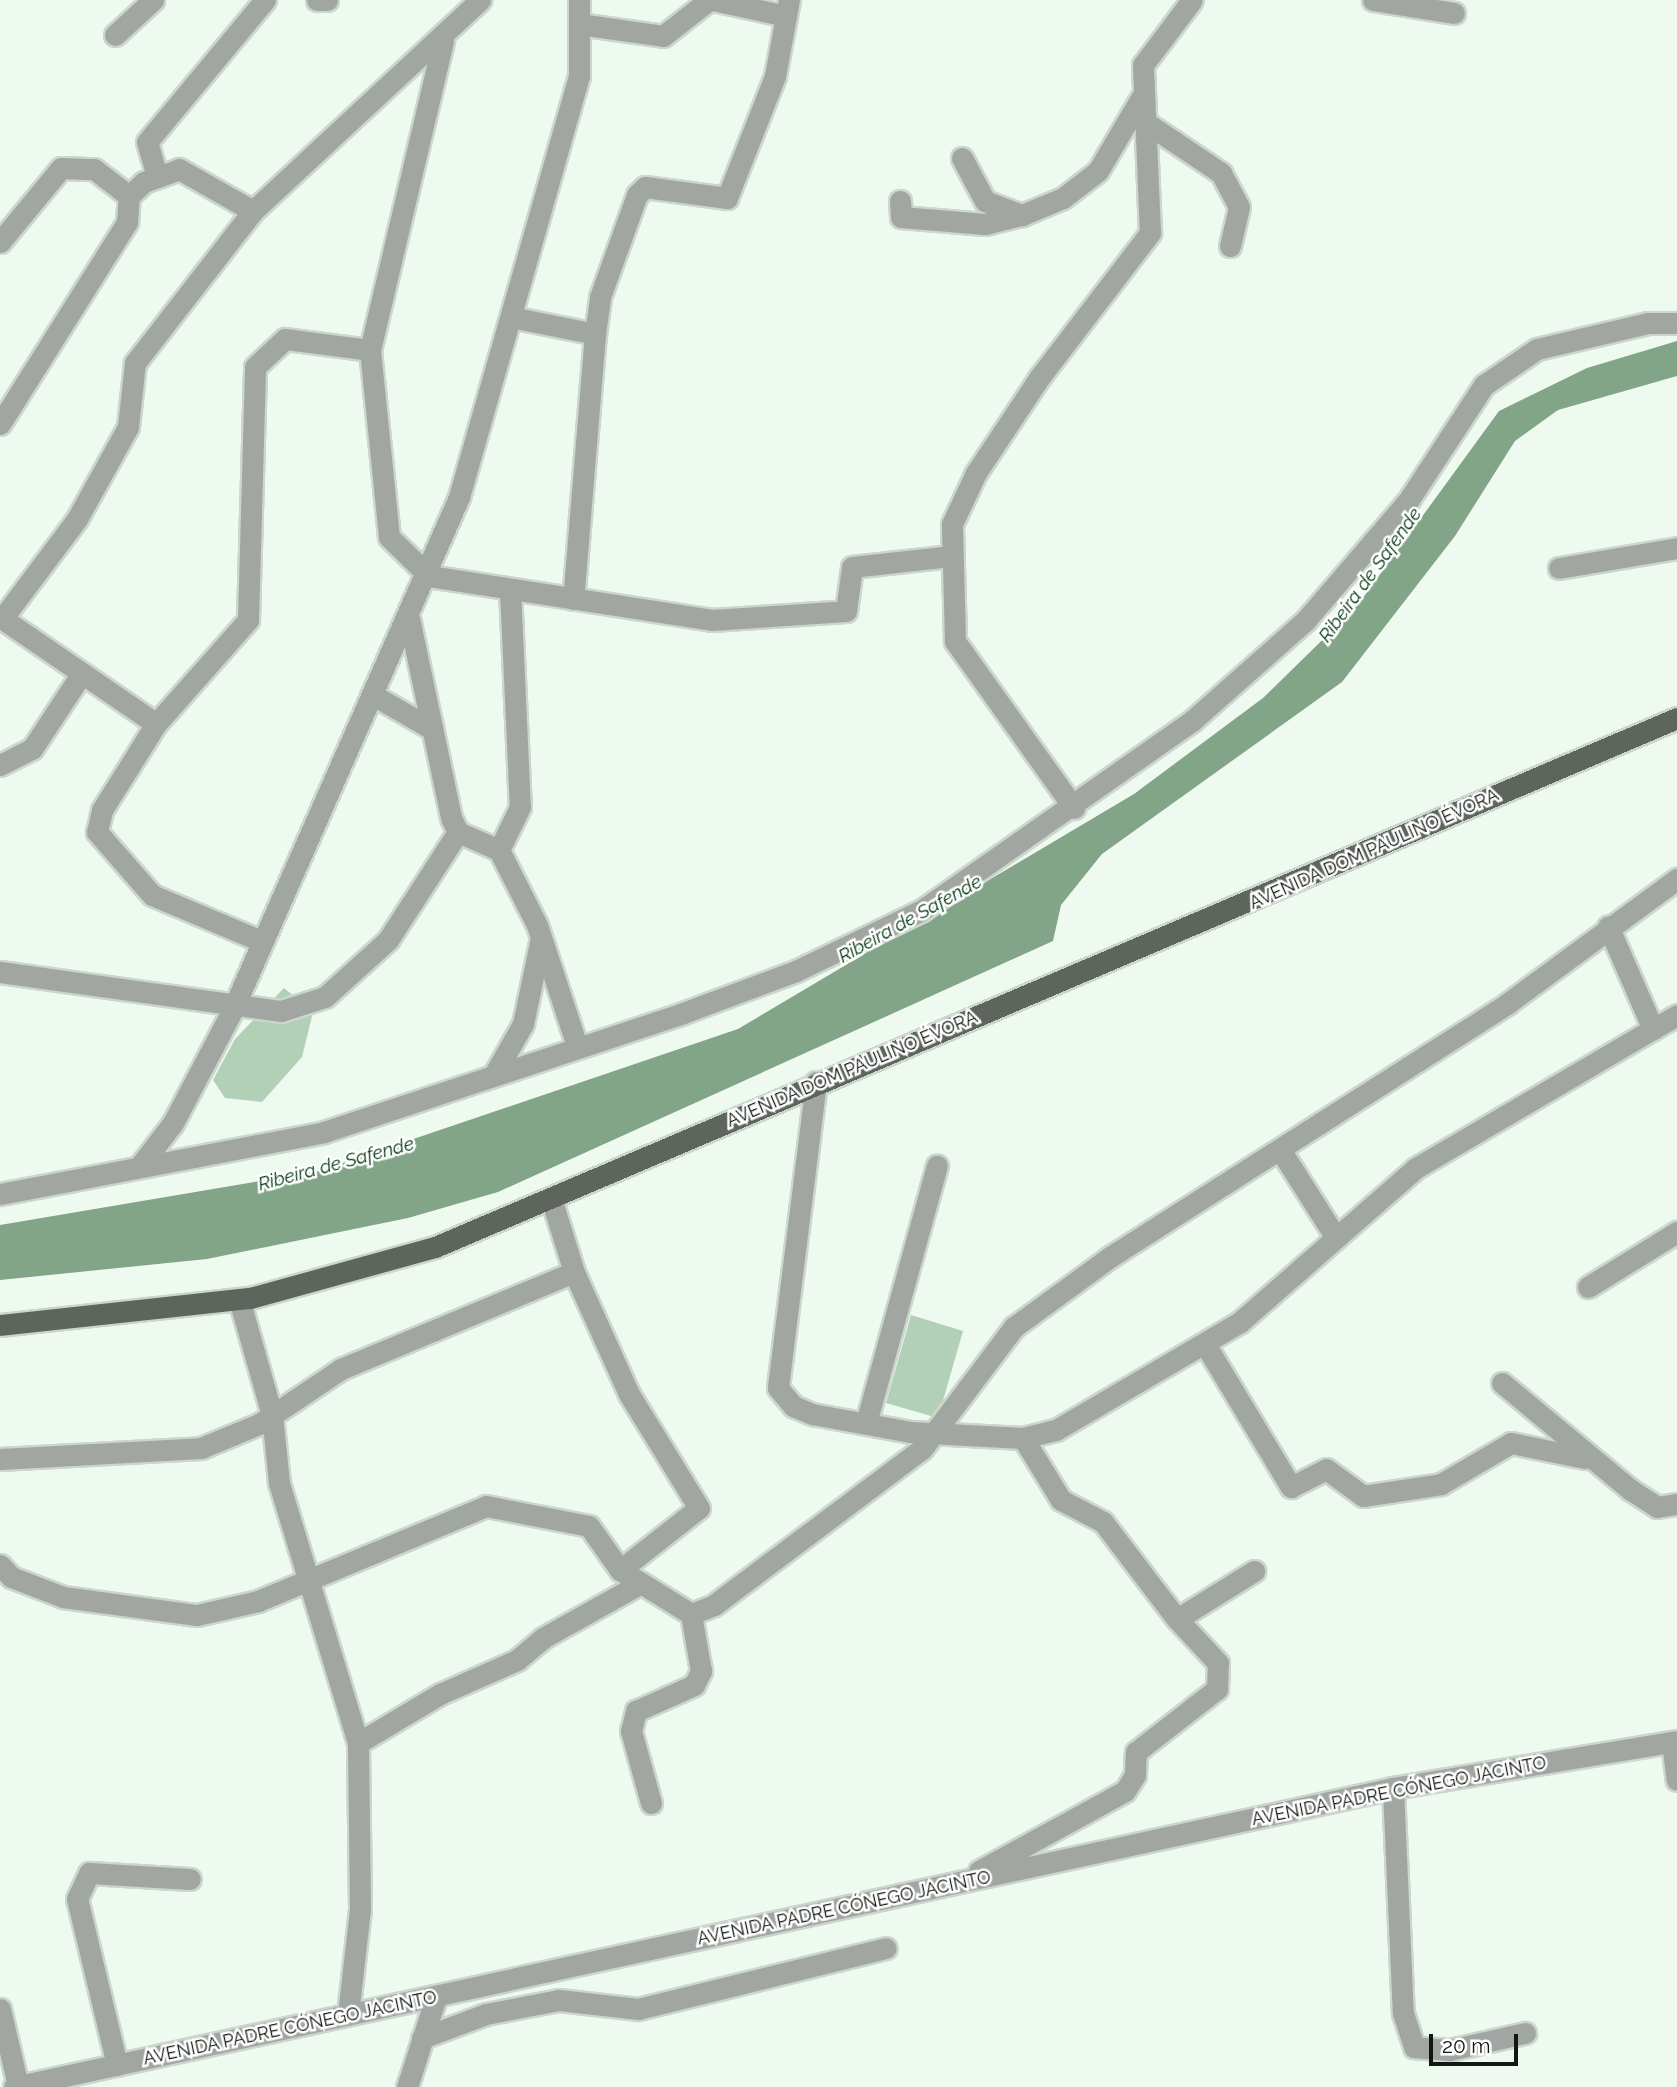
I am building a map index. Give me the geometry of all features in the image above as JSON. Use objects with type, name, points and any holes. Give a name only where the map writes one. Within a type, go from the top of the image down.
[{"type":"main road","name":"AVENIDA DOM PAULINO ÉVORA","points":[[0,1325],[239,1299],[435,1247],[816,1082],[1209,922],[1677,718]]},
{"type":"street","points":[[115,34],[153,0]]},
{"type":"street","points":[[156,173],[147,142],[265,0]]},
{"type":"street","points":[[317,0],[327,0]]},
{"type":"street","points":[[156,724],[1,618],[77,519],[128,426],[135,363],[253,211],[443,41],[480,0]]},
{"type":"street","points":[[140,1166],[173,1123],[233,1009],[261,941],[429,576],[459,497],[579,76],[579,0]]},
{"type":"street","points":[[573,598],[600,297],[636,195],[645,187],[727,198],[775,76],[788,8],[711,0],[663,36],[579,24]]},
{"type":"street","points":[[1074,808],[955,641],[952,524],[976,473],[1150,233],[1145,122],[1141,98],[1143,65],[1160,34],[1192,0]]},
{"type":"street","points":[[1373,0],[1454,13]]},
{"type":"street","points":[[443,41],[370,350],[389,537],[429,576],[712,620],[846,611],[852,567],[951,556]]},
{"type":"street","points":[[900,201],[901,217],[985,224],[1022,215],[1063,198],[1098,172],[1141,98]]},
{"type":"street","points":[[1145,122],[1221,173],[1239,207],[1230,246]]},
{"type":"street","points":[[962,158],[985,201],[1022,215]]},
{"type":"street","points":[[0,242],[61,168],[94,169],[129,196]]},
{"type":"street","points":[[0,424],[127,222],[129,196],[156,173],[179,169],[253,211]]},
{"type":"street","points":[[511,317],[595,334]]},
{"type":"street","points":[[0,1195],[324,1132],[796,971],[922,910],[1074,808],[1192,721],[1305,621],[1408,501],[1484,385],[1537,349],[1648,323],[1677,323]]},
{"type":"street","points":[[261,941],[152,895],[97,832],[102,810],[156,724],[248,620],[255,367],[285,339],[370,350]]},
{"type":"street","points":[[1559,568],[1677,548]]},
{"type":"street","points":[[499,850],[520,807],[510,589]]},
{"type":"street","points":[[0,972],[233,1009],[281,1011],[325,997],[388,940],[458,832],[432,729],[409,618]]},
{"type":"street","points":[[0,765],[32,749],[82,673]]},
{"type":"street","points":[[373,695],[432,729]]},
{"type":"street","points":[[458,832],[499,850],[541,936],[577,1046]]},
{"type":"street","points":[[691,1614],[714,1605],[922,1449],[1014,1327],[1110,1257],[1281,1151],[1508,1003],[1608,926],[1677,879]]},
{"type":"street","points":[[1608,926],[1653,1029]]},
{"type":"street","points":[[495,1073],[523,1024],[541,936]]},
{"type":"street","points":[[816,1082],[776,1375],[784,1397],[801,1410],[866,1423],[1023,1438],[1056,1430],[1240,1322],[1335,1236],[1416,1168],[1677,1015]]},
{"type":"street","points":[[1281,1151],[1335,1236]]},
{"type":"street","points":[[866,1423],[937,1166]]},
{"type":"street","points":[[551,1198],[574,1272],[629,1394],[699,1508],[620,1570]]},
{"type":"street","points":[[1588,1287],[1677,1233]]},
{"type":"street","points":[[0,1459],[201,1448],[272,1415],[341,1369],[574,1272]]},
{"type":"street","points":[[239,1299],[272,1415],[279,1483],[358,1743],[360,1909],[348,2014]]},
{"type":"street","points":[[1205,1343],[1291,1487],[1325,1469],[1363,1496],[1441,1484],[1511,1443],[1584,1458]]},
{"type":"street","points":[[1502,1383],[1584,1458],[1657,1507],[1677,1504]]},
{"type":"street","points":[[956,1884],[1125,1791],[1135,1775],[1136,1752],[1217,1689],[1218,1663],[1177,1619],[1103,1522],[1061,1500],[1023,1438]]},
{"type":"street","points":[[0,1565],[10,1577],[63,1597],[197,1615],[258,1601],[486,1506],[589,1526],[620,1570],[691,1614],[701,1671],[694,1685],[636,1712],[631,1731],[652,1802]]},
{"type":"street","points":[[1177,1619],[1254,1571]]},
{"type":"street","points":[[358,1743],[440,1694],[517,1660],[543,1638],[641,1583]]},
{"type":"street","points":[[1674,1741],[1677,1780]]},
{"type":"street","name":"AVENIDA PADRE CÓNEGO JACINTO","points":[[25,2086],[1393,1788],[1674,1741]]},
{"type":"street","points":[[1393,1788],[1403,2013],[1414,2047],[1450,2050],[1525,2033]]},
{"type":"street","points":[[117,2064],[78,1899],[89,1873],[190,1879]]},
{"type":"street","points":[[422,2038],[486,2014],[559,2000],[638,2009],[886,1948]]},
{"type":"street","points":[[407,2087],[436,1997]]},
{"type":"street","points":[[0,2009],[25,2086]]},
{"type":"shaded area","points":[[1677,341],[1677,376],[1558,410],[1515,441],[1455,536],[1342,682],[1102,854],[1061,905],[1053,941],[498,1192],[408,1218],[207,1259],[0,1280],[0,1225],[319,1171],[738,1029],[1134,794],[1263,698],[1357,606],[1499,411],[1587,368]]},
{"type":"shaded area","points":[[284,988],[313,1012],[302,1057],[262,1102],[225,1098],[213,1080],[235,1039]]},
{"type":"shaded area","points":[[911,1315],[963,1331],[938,1418],[886,1403]]},
{"type":"water label","name":"Ribeira de Safende","points":[[1370,575]]},
{"type":"water label","name":"Ribeira de Safende","points":[[910,919]]},
{"type":"water label","name":"Ribeira de Safende","points":[[336,1164]]}]
